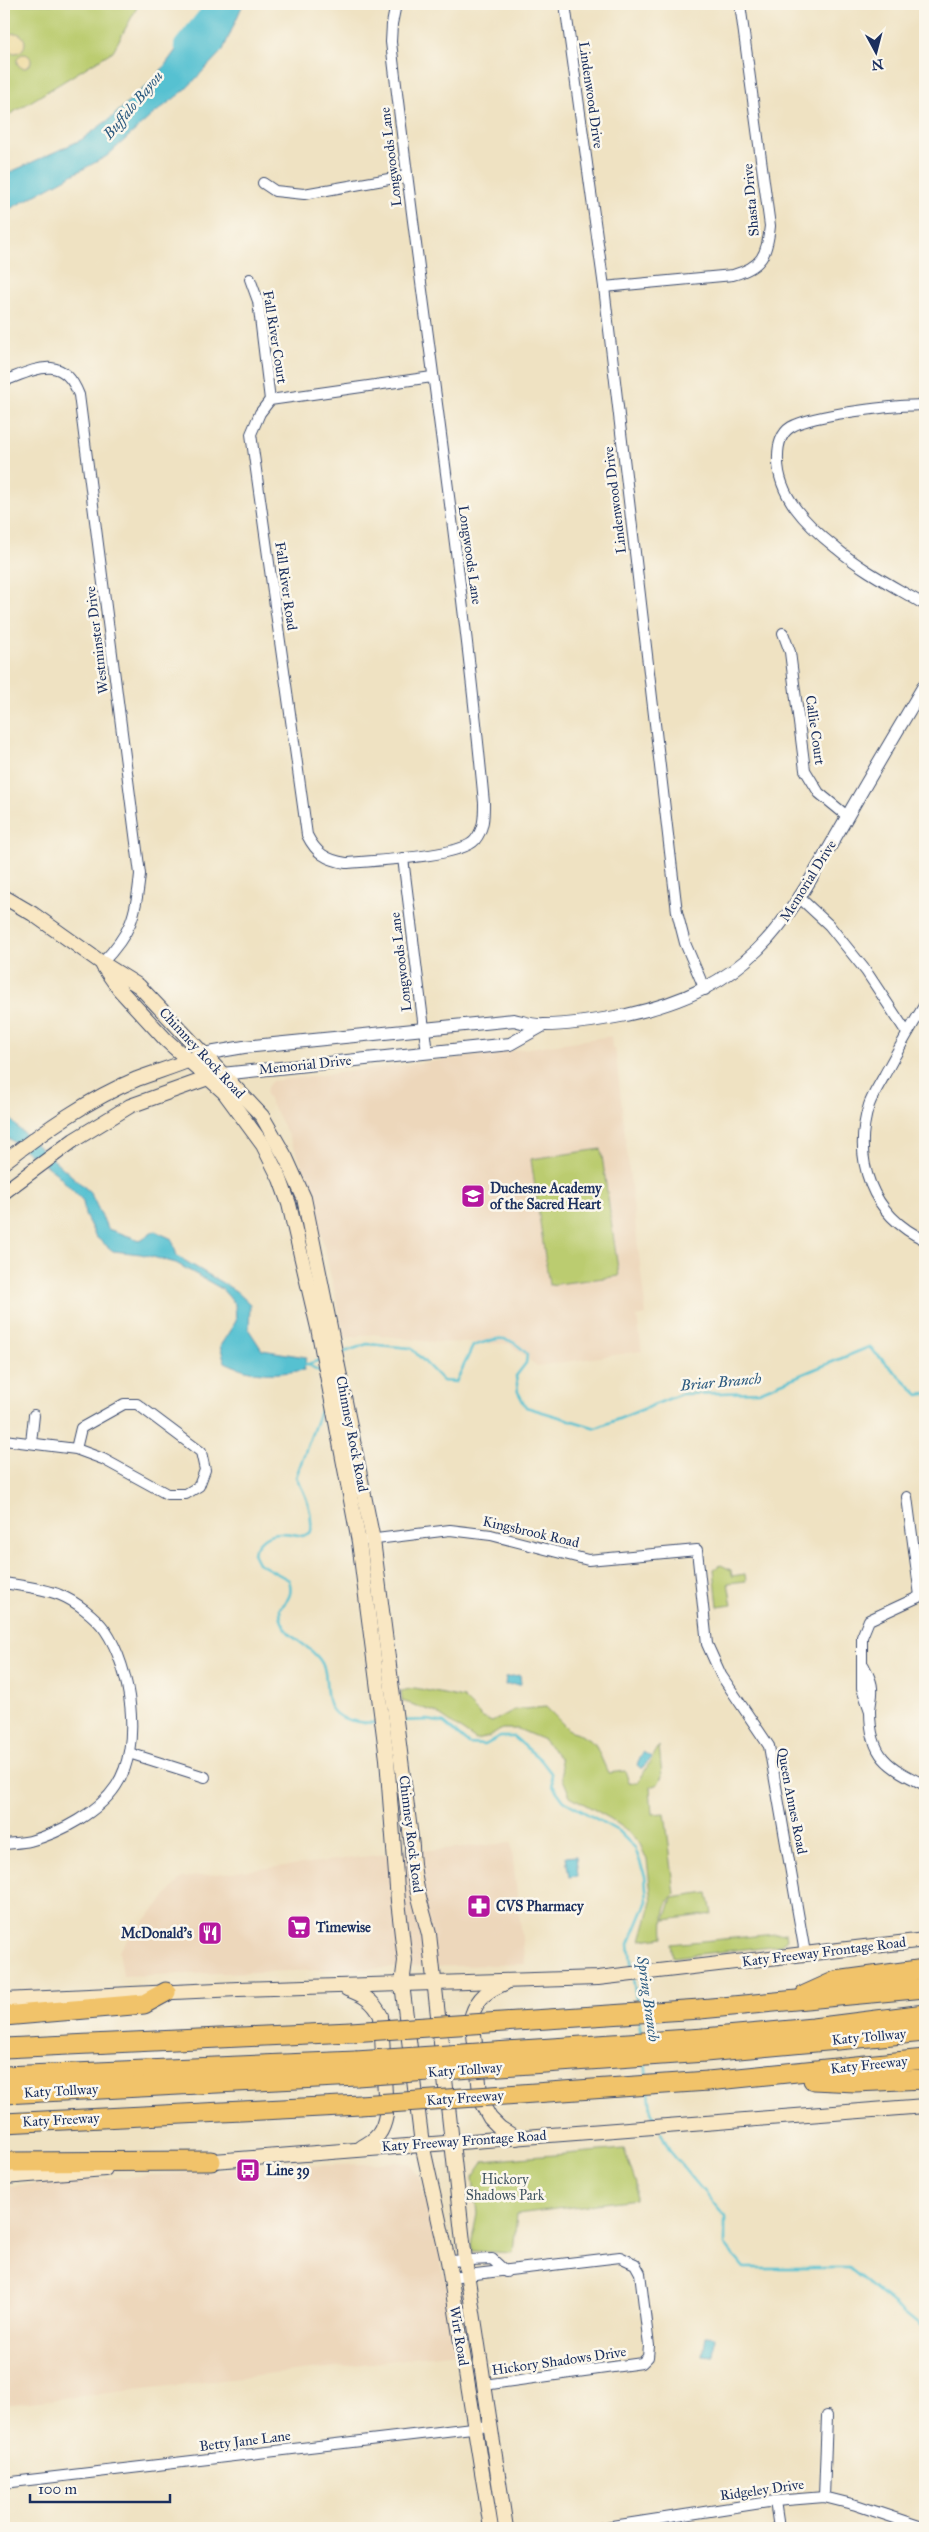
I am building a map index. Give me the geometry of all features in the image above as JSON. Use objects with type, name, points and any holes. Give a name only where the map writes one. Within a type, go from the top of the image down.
[{"type":"highway","points":[[792,2001],[836,1981],[925,1969]]},
{"type":"highway","points":[[4,2048],[351,2032],[700,2009],[925,1988]]},
{"type":"highway","points":[[4,2016],[144,2004],[166,1992]]},
{"type":"highway","name":"Katy Tollway","points":[[704,2045],[814,2028],[925,2014]]},
{"type":"highway","name":"Katy Tollway","points":[[4,2094],[704,2045],[925,2032]]},
{"type":"highway","name":"Katy Freeway","points":[[4,2122],[360,2104],[708,2081],[925,2059]]},
{"type":"highway","name":"Katy Tollway","points":[[4,2077],[25,2075],[357,2069]]},
{"type":"highway","points":[[760,2076],[855,2082],[925,2079]]},
{"type":"highway","points":[[4,2135],[112,2117]]},
{"type":"highway","points":[[4,2162],[211,2161]]},
{"type":"main road","name":"Chimney Rock Road","points":[[4,897],[33,914],[102,963],[139,986],[262,1116],[286,1158],[304,1198],[315,1244],[324,1326],[366,1540],[394,1758],[411,1839],[412,1862],[418,1898],[429,1934],[433,1983],[453,2142]]},
{"type":"main road","name":"Chimney Rock Road","points":[[102,963],[119,990],[224,1092],[263,1145],[280,1179],[324,1326]]},
{"type":"main road","name":"Memorial Drive","points":[[4,1162],[53,1125],[89,1103],[136,1080],[203,1054]]},
{"type":"main road","name":"Memorial Drive","points":[[5,1191],[74,1140],[130,1106],[207,1077],[222,1074]]},
{"type":"main road","points":[[300,1247],[315,1244]]},
{"type":"main road","name":"Chimney Rock Road","points":[[394,1758],[398,1901],[405,1961],[402,1984],[422,2144]]},
{"type":"main road","points":[[395,1841],[411,1839]]},
{"type":"main road","name":"Katy Freeway Frontage Road","points":[[4,2000],[166,1992],[598,1978],[925,1940]]},
{"type":"main road","points":[[510,1980],[489,1990],[476,2002],[472,2015],[481,2102],[490,2118],[500,2128],[516,2138]]},
{"type":"main road","points":[[340,1987],[361,1994],[375,2004],[380,2016],[386,2115],[384,2130],[373,2141],[359,2149]]},
{"type":"main road","name":"Katy Freeway Frontage Road","points":[[4,2177],[925,2106]]},
{"type":"main road","name":"Wirt Road","points":[[453,2142],[465,2260],[506,2528]]},
{"type":"main road","name":"Wirt Road","points":[[422,2144],[448,2261],[491,2528]]},
{"type":"street","name":"Longwoods Lane","points":[[396,4],[391,42],[406,176],[472,674],[484,803],[484,823],[474,841],[452,851],[403,858],[427,1052]]},
{"type":"street","name":"Lindenwood Drive","points":[[565,4],[604,288],[677,912],[685,944],[705,990]]},
{"type":"street","name":"Shasta Drive","points":[[604,288],[733,275],[749,271],[768,250],[770,226],[740,4]]},
{"type":"street","points":[[264,183],[275,191],[304,194],[406,176]]},
{"type":"street","name":"Fall River Court","points":[[250,279],[258,300],[270,400]]},
{"type":"street","name":"Westminster Drive","points":[[4,381],[38,368],[53,368],[65,371],[74,382],[79,395],[140,874],[138,902],[132,922],[121,944],[102,963]]},
{"type":"street","points":[[270,400],[432,377]]},
{"type":"street","name":"Fall River Road","points":[[270,400],[260,413],[251,434],[307,835],[313,846],[323,856],[332,861],[346,863],[403,858]]},
{"type":"street","points":[[925,406],[910,406],[818,418],[790,428],[778,444],[777,472],[784,492],[806,522],[835,548],[864,569],[925,605]]},
{"type":"street","name":"Callie Court","points":[[783,633],[790,652],[805,770],[819,793],[847,816]]},
{"type":"street","name":"Memorial Drive","points":[[203,1054],[244,1047],[514,1020],[542,1026],[611,1018],[660,1008],[705,990],[749,959],[768,940],[800,898],[925,684]]},
{"type":"street","points":[[800,898],[829,925],[866,971],[908,1033]]},
{"type":"street","points":[[925,1004],[870,1102],[865,1121],[863,1160],[872,1189],[892,1218],[911,1233],[925,1240]]},
{"type":"street","name":"Memorial Drive","points":[[222,1074],[510,1044],[542,1026]]},
{"type":"street","points":[[4,1440],[76,1449],[103,1459],[167,1494],[186,1494],[199,1486],[205,1470],[201,1452],[137,1404],[124,1404],[81,1428],[76,1449]]},
{"type":"street","points":[[31,1443],[34,1415]]},
{"type":"street","points":[[907,1497],[923,1595],[869,1620],[862,1637],[862,1688],[870,1711],[872,1735],[881,1758],[896,1770],[925,1784]]},
{"type":"street","name":"Kingsbrook Road","points":[[366,1540],[450,1530],[491,1534],[588,1560],[697,1550]]},
{"type":"street","name":"Queen Annes Road","points":[[697,1550],[707,1644],[721,1675],[769,1746],[805,1953]]},
{"type":"street","points":[[4,1583],[60,1595],[86,1611],[104,1628],[117,1650],[130,1708],[128,1753],[124,1770],[116,1787],[102,1802],[67,1826],[30,1841],[4,1844]]},
{"type":"street","points":[[128,1753],[205,1777]]},
{"type":"street","points":[[448,2261],[492,2258],[506,2272]]},
{"type":"street","name":"Hickory Shadows Drive","points":[[450,2277],[620,2258],[628,2259],[635,2264],[640,2273],[649,2346],[648,2357],[642,2363],[634,2366],[484,2385]]},
{"type":"street","points":[[824,2497],[827,2416]]},
{"type":"street","name":"Betty Jane Lane","points":[[4,2484],[489,2426]]},
{"type":"street","name":"Ridgeley Drive","points":[[600,2528],[775,2501],[824,2497],[856,2505],[925,2528]]},
{"type":"street","points":[[775,2501],[779,2528]]},
{"type":"shaded area","name":"Duchesne Academy of the Sacred Heart","points":[[611,1036],[612,1049],[615,1048],[646,1315],[637,1317],[642,1351],[537,1366],[509,1344],[430,1342],[373,1334],[345,1338],[310,1185],[295,1149],[266,1094],[267,1087],[272,1081],[461,1058]]},
{"type":"shaded area","points":[[511,1843],[525,1964],[123,1976],[119,1950],[182,1878],[386,1854]]},
{"type":"shaded area","points":[[396,2162],[411,2165],[419,2176],[447,2287],[458,2353],[4,2405],[4,2186],[278,2166]]},
{"type":"green space","points":[[4,4],[139,4],[113,51],[4,118]]},
{"type":"green space","points":[[601,1149],[619,1276],[549,1285],[531,1159]]},
{"type":"green space","points":[[721,1565],[731,1570],[732,1576],[745,1574],[746,1581],[728,1583],[732,1605],[718,1607],[714,1569]]},
{"type":"green space","points":[[415,1688],[463,1698],[483,1718],[492,1722],[514,1710],[546,1707],[571,1732],[581,1735],[595,1744],[608,1773],[625,1771],[629,1782],[638,1783],[659,1746],[662,1776],[658,1784],[650,1787],[652,1814],[665,1813],[675,1894],[668,1902],[666,1908],[664,1937],[641,1940],[652,1901],[647,1860],[640,1844],[628,1831],[611,1819],[570,1796],[563,1779],[560,1758],[544,1740],[518,1729],[502,1729],[489,1737],[476,1740],[435,1712],[402,1701],[401,1691]]},
{"type":"green space","points":[[708,1893],[712,1914],[665,1920],[672,1898]]},
{"type":"green space","points":[[786,1933],[787,1939],[780,1945],[673,1957],[671,1944]]},
{"type":"green space","name":"Hickory Shadows Park","points":[[624,2149],[636,2184],[636,2199],[517,2214],[513,2253],[473,2251],[471,2245],[477,2214],[473,2177],[484,2161]]},
{"type":"sand","points":[[15,33],[22,36],[25,43],[22,50],[15,53],[8,50],[5,43],[8,36]]},
{"type":"sand","points":[[24,54],[29,56],[31,61],[29,66],[24,68],[19,66],[17,61],[19,56]]},
{"type":"water","points":[[211,4],[243,4],[223,50],[185,90],[151,116],[107,156],[4,212],[4,175],[81,140],[111,118],[157,76],[189,32],[201,24]]},
{"type":"water","points":[[4,1111],[19,1129],[90,1192],[108,1229],[140,1240],[155,1231],[172,1239],[177,1256],[236,1291],[250,1304],[249,1330],[262,1350],[306,1357],[304,1370],[264,1373],[245,1370],[225,1362],[220,1346],[236,1321],[235,1304],[222,1289],[176,1263],[141,1254],[113,1251],[96,1237],[85,1215],[83,1201],[56,1173],[4,1135]]},
{"type":"water","points":[[520,1675],[521,1684],[505,1685],[506,1677]]},
{"type":"water","points":[[643,1752],[651,1757],[642,1769],[637,1765]]},
{"type":"water","points":[[576,1856],[578,1876],[569,1877],[566,1857]]},
{"type":"water","points":[[706,2336],[715,2337],[713,2357],[703,2356]]},
{"type":"waterway","name":"Buffalo Bayou","points":[[182,45],[215,4]]},
{"type":"waterway","name":"Briar Branch","points":[[339,1354],[367,1344],[411,1348],[443,1381],[456,1382],[473,1346],[496,1339],[508,1340],[514,1342],[527,1354],[526,1363],[516,1376],[518,1392],[526,1407],[596,1428],[681,1394],[759,1392],[869,1347],[919,1395],[925,1394]]},
{"type":"waterway","name":"Briar Branch","points":[[308,1364],[320,1360]]},
{"type":"waterway","name":"Spring Branch","points":[[302,1364],[307,1364],[321,1372]]},
{"type":"waterway","name":"Spring Branch","points":[[322,1385],[323,1403],[296,1477],[308,1503],[311,1517],[311,1532],[303,1536],[287,1533],[267,1536],[257,1545],[253,1553],[258,1563],[289,1580],[290,1592],[288,1599],[280,1608],[281,1618],[284,1626],[294,1638],[320,1660],[325,1673],[327,1695],[331,1709],[340,1717],[361,1722],[377,1723]]},
{"type":"waterway","name":"Spring Branch","points":[[400,1721],[428,1720],[444,1723],[469,1744],[485,1745],[500,1737],[514,1737],[541,1760],[551,1773],[553,1786],[564,1801],[618,1831],[635,1848],[645,1876],[647,1901],[629,1944],[632,1970]]},
{"type":"waterway","name":"Spring Branch","points":[[633,1978],[637,2005]]},
{"type":"waterway","name":"Spring Branch","points":[[639,2020],[641,2035]]},
{"type":"waterway","name":"Spring Branch","points":[[645,2062],[647,2079]]},
{"type":"waterway","name":"Spring Branch","points":[[649,2092],[651,2111],[657,2123]]},
{"type":"waterway","name":"Spring Branch","points":[[661,2132],[669,2150],[725,2217],[725,2245],[744,2268],[849,2268],[925,2330]]},
{"type":"place","name":"Duchesne Academy of the Sacred Heart","points":[[473,1196]]},
{"type":"place","name":"CVS Pharmacy","points":[[479,1906]]},
{"type":"place","name":"Timewise","points":[[299,1927]]},
{"type":"place","name":"McDonald's","points":[[210,1933]]},
{"type":"place","name":"Line 39","points":[[248,2170]]}]
